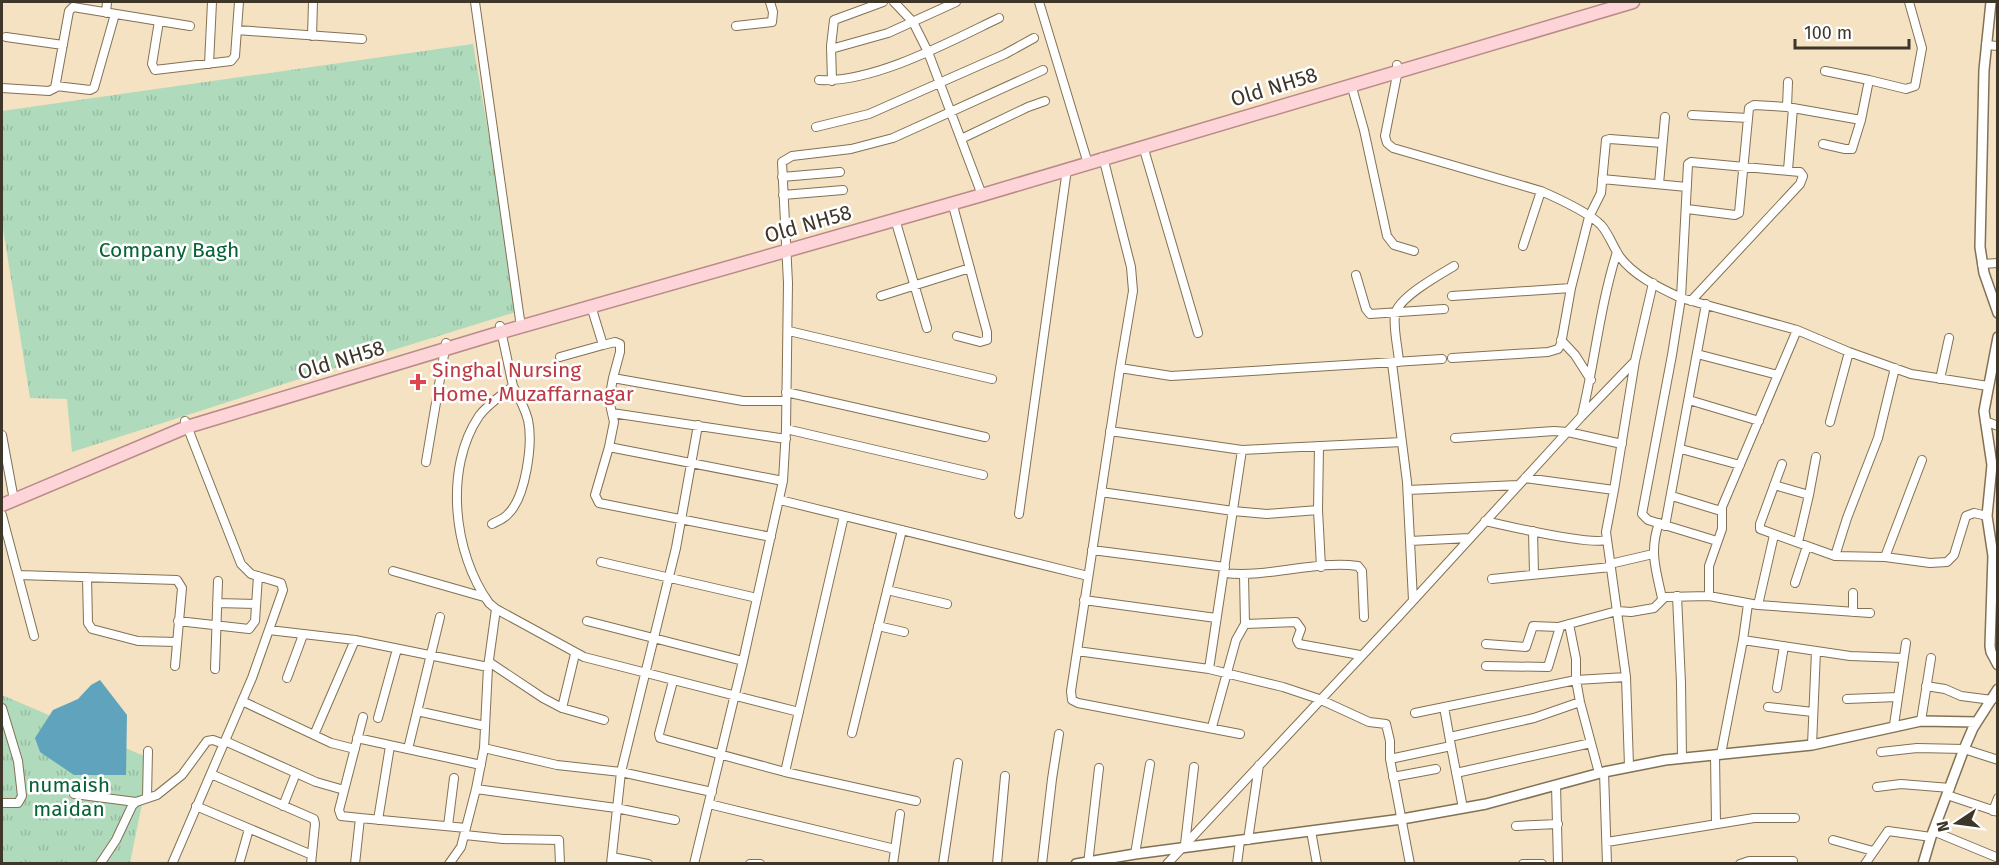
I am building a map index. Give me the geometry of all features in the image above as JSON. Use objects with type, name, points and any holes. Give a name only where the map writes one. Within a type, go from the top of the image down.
[{"type":"main road","name":"Old NH58","points":[[7,499],[186,424],[501,329],[1067,169],[1351,84],[1612,2]]},
{"type":"main road","name":"Old NH58","points":[[788,247],[952,202],[1086,157],[1633,2]]},
{"type":"main road","name":"Old NH58","points":[[501,329],[520,320],[585,306]]},
{"type":"street","points":[[2,88],[49,91],[56,86],[90,90],[94,88],[110,13],[107,2]]},
{"type":"street","points":[[209,64],[212,2]]},
{"type":"street","points":[[159,21],[152,64],[155,70],[233,60],[239,2]]},
{"type":"street","points":[[312,36],[313,2]]},
{"type":"street","points":[[475,2],[520,320]]},
{"type":"street","points":[[736,26],[771,22],[774,18],[770,2]]},
{"type":"street","points":[[832,81],[831,49],[834,20],[884,2]]},
{"type":"street","points":[[894,2],[913,22],[928,52],[981,192]]},
{"type":"street","points":[[831,49],[871,39],[956,2]]},
{"type":"street","points":[[1039,2],[1086,157]]},
{"type":"street","points":[[1825,71],[1906,89],[1915,86],[1922,48],[1909,2]]},
{"type":"street","points":[[1991,2],[1986,45],[1980,235],[1982,264],[1998,313]]},
{"type":"street","points":[[56,86],[70,8],[76,7],[190,26]]},
{"type":"street","points":[[819,80],[832,81],[870,73],[928,52],[999,18]]},
{"type":"street","points":[[237,30],[362,39]]},
{"type":"street","points":[[6,36],[63,45]]},
{"type":"street","points":[[816,127],[869,114],[1005,54],[1034,38]]},
{"type":"street","points":[[1986,45],[1998,46]]},
{"type":"street","points":[[1397,68],[1385,136],[1389,146],[1541,191],[1556,198],[1601,226],[1617,252],[1630,267],[1681,298],[1797,330],[1849,352],[1911,374],[1988,386]]},
{"type":"street","points":[[694,864],[735,697],[783,481],[789,331],[788,247],[782,162],[788,157],[870,145],[893,138],[1043,70]]},
{"type":"street","points":[[1823,144],[1852,149],[1861,120],[1869,80]]},
{"type":"street","points":[[1788,82],[1790,107],[1788,170]]},
{"type":"street","points":[[1351,84],[1364,130],[1387,236],[1394,245],[1414,251]]},
{"type":"street","points":[[961,140],[1045,101]]},
{"type":"street","points":[[1687,209],[1737,214],[1740,211],[1749,108],[1754,105],[1790,107],[1861,120]]},
{"type":"street","points":[[1692,115],[1748,118]]},
{"type":"street","points":[[1659,184],[1665,117]]},
{"type":"street","points":[[1452,358],[1548,352],[1558,349],[1589,217],[1600,193],[1607,139],[1662,143]]},
{"type":"street","points":[[1143,146],[1198,333]]},
{"type":"street","points":[[1103,158],[1133,279],[1133,291],[1084,600],[1071,691],[1072,700],[1240,734]]},
{"type":"street","points":[[1692,301],[1800,184],[1803,180],[1802,174],[1788,170],[1689,162],[1681,298],[1662,414],[1642,510],[1646,519],[1717,541]]},
{"type":"street","points":[[1019,514],[1067,169]]},
{"type":"street","points":[[782,177],[840,172]]},
{"type":"street","points":[[1602,178],[1688,187]]},
{"type":"street","points":[[783,195],[843,190]]},
{"type":"street","points":[[1523,246],[1541,191]]},
{"type":"street","points":[[952,202],[987,340],[980,342],[957,336]]},
{"type":"street","points":[[895,219],[927,328]]},
{"type":"street","points":[[1581,417],[1591,380],[1609,282],[1617,252]]},
{"type":"street","points":[[1982,264],[1998,263]]},
{"type":"street","points":[[1413,600],[1408,490],[1395,363],[1396,312],[1406,299],[1454,266]]},
{"type":"street","points":[[881,296],[970,267]]},
{"type":"street","points":[[1356,275],[1367,312],[1374,314],[1444,309]]},
{"type":"street","points":[[1629,766],[1626,677],[1606,540],[1635,362],[1653,283]]},
{"type":"street","points":[[1452,296],[1571,288]]},
{"type":"street","points":[[1662,598],[1653,554],[1654,539],[1662,525],[1672,496],[1706,304]]},
{"type":"street","points":[[585,306],[603,345]]},
{"type":"street","points":[[492,524],[509,513],[516,504],[521,492],[530,447],[526,412],[513,386],[501,329]]},
{"type":"street","points":[[1708,596],[1710,566],[1722,529],[1721,511],[1797,330]]},
{"type":"street","points":[[789,331],[992,378]]},
{"type":"street","points":[[1998,337],[1984,407],[1995,466],[1987,516],[1993,556],[1990,646],[1998,664]]},
{"type":"street","points":[[1940,379],[1949,338]]},
{"type":"street","points":[[1561,340],[1591,380]]},
{"type":"street","points":[[560,357],[615,342],[620,344],[609,400],[614,422],[595,495],[596,501],[771,537]]},
{"type":"street","points":[[426,462],[446,346]]},
{"type":"street","points":[[1830,422],[1849,352]]},
{"type":"street","points":[[1697,354],[1778,375]]},
{"type":"street","points":[[1120,368],[1171,376],[1442,359]]},
{"type":"street","points":[[1167,864],[1581,417],[1635,362]]},
{"type":"street","points":[[1835,556],[1878,438],[1895,368]]},
{"type":"street","points":[[613,378],[743,401],[786,397],[985,437]]},
{"type":"street","points":[[513,386],[481,414],[472,428],[459,470],[456,502],[458,526],[462,546],[484,597],[496,609],[575,654],[799,712]]},
{"type":"street","points":[[1689,400],[1759,421]]},
{"type":"street","points":[[612,413],[786,439]]},
{"type":"street","points":[[1985,421],[1998,426]]},
{"type":"street","points":[[172,864],[242,700],[283,586],[245,570],[241,564],[186,424]]},
{"type":"street","points":[[648,864],[611,860],[616,808],[621,772],[681,519],[698,425]]},
{"type":"street","points":[[786,429],[983,475]]},
{"type":"street","points":[[1110,430],[1242,450],[1402,442]]},
{"type":"street","points":[[1455,438],[1542,431],[1568,432],[1622,444]]},
{"type":"street","points":[[2,435],[7,499]]},
{"type":"street","points":[[1319,446],[1318,510],[1321,567]]},
{"type":"street","points":[[609,447],[783,481]]},
{"type":"street","points":[[1681,449],[1740,465]]},
{"type":"street","points":[[1209,669],[1242,450]]},
{"type":"street","points":[[1798,542],[1816,457]]},
{"type":"street","points":[[1885,557],[1922,460]]},
{"type":"street","points":[[1782,464],[1760,527],[1762,531],[1835,556],[1885,557],[1924,563],[1947,562],[1954,555],[1966,516],[1971,513],[1987,516]]},
{"type":"street","points":[[1525,478],[1614,490]]},
{"type":"street","points":[[1408,490],[1518,485]]},
{"type":"street","points":[[1774,485],[1809,495]]},
{"type":"street","points":[[1101,492],[1266,514],[1318,510]]},
{"type":"street","points":[[1672,496],[1721,511]]},
{"type":"street","points":[[780,500],[1088,576]]},
{"type":"street","points":[[2,515],[34,636]]},
{"type":"street","points":[[785,772],[844,516]]},
{"type":"street","points":[[1485,522],[1599,541],[1606,540]]},
{"type":"street","points":[[852,733],[902,530]]},
{"type":"street","points":[[1533,531],[1534,574]]},
{"type":"street","points":[[1758,605],[1774,535]]},
{"type":"street","points":[[1410,541],[1469,538]]},
{"type":"street","points":[[1795,583],[1807,546]]},
{"type":"street","points":[[1092,550],[1225,570],[1244,575],[1356,565],[1360,568],[1364,617]]},
{"type":"street","points":[[1492,579],[1611,566],[1653,554]]},
{"type":"street","points":[[601,562],[757,598]]},
{"type":"street","points":[[393,571],[484,597]]},
{"type":"street","points":[[18,575],[177,580],[182,588],[175,666]]},
{"type":"street","points":[[1212,727],[1236,640],[1245,624],[1244,575]]},
{"type":"street","points":[[178,621],[249,629],[255,621],[258,576]]},
{"type":"street","points":[[87,577],[88,623],[92,628],[138,641],[177,642]]},
{"type":"street","points":[[214,669],[218,581]]},
{"type":"street","points":[[887,590],[947,604]]},
{"type":"street","points":[[1852,612],[1853,593]]},
{"type":"street","points":[[1677,596],[1682,758]]},
{"type":"street","points":[[1486,644],[1526,647],[1533,626],[1560,627],[1617,611],[1632,612],[1654,608],[1662,598],[1677,596],[1708,596],[1748,604],[1870,613]]},
{"type":"street","points":[[1084,600],[1216,618]]},
{"type":"street","points":[[217,603],[256,604]]},
{"type":"street","points":[[1716,824],[1718,754],[1743,640],[1748,604]]},
{"type":"street","points":[[448,864],[458,853],[477,789],[484,748],[488,665],[496,609]]},
{"type":"street","points":[[408,749],[440,617]]},
{"type":"street","points":[[587,621],[743,661]]},
{"type":"street","points":[[1245,624],[1296,622],[1300,629],[1297,640],[1299,644],[1360,655]]},
{"type":"street","points":[[1569,624],[1576,659],[1576,680],[1580,702],[1590,743],[1601,773],[1607,864]]},
{"type":"street","points":[[878,626],[904,632]]},
{"type":"street","points":[[1486,666],[1548,667],[1560,627]]},
{"type":"street","points":[[269,630],[355,640],[430,656],[488,665],[562,708],[604,720]]},
{"type":"street","points":[[287,678],[303,634]]},
{"type":"street","points":[[314,735],[355,640]]},
{"type":"street","points":[[1743,640],[1850,656],[1903,658]]},
{"type":"street","points":[[1894,725],[1906,644]]},
{"type":"street","points":[[1777,688],[1784,646]]},
{"type":"street","points":[[378,718],[397,649]]},
{"type":"street","points":[[1077,651],[1226,673],[1283,687],[1319,699],[1368,722],[1386,724],[1393,777],[1410,864]]},
{"type":"street","points":[[1812,745],[1816,651]]},
{"type":"street","points":[[562,708],[575,654]]},
{"type":"street","points":[[1921,720],[1931,658]]},
{"type":"street","points":[[1415,713],[1576,680],[1626,677]]},
{"type":"street","points":[[673,681],[659,734],[660,738],[785,772],[916,801]]},
{"type":"street","points":[[1926,686],[1961,696],[1995,697]]},
{"type":"street","points":[[1923,864],[1964,749],[1977,722],[1998,689]]},
{"type":"street","points":[[1846,699],[1898,697]]},
{"type":"street","points":[[242,700],[331,743],[355,749]]},
{"type":"street","points":[[1450,737],[1534,718],[1580,702]]},
{"type":"street","points":[[1444,707],[1463,808]]},
{"type":"street","points":[[1768,707],[1813,712]]},
{"type":"street","points":[[2,708],[18,760],[22,796],[18,803],[2,803]]},
{"type":"street","points":[[417,711],[485,726]]},
{"type":"street","points":[[363,717],[340,814],[448,826],[496,838],[559,840],[560,864]]},
{"type":"street","points":[[1076,864],[1183,847],[1402,819],[1525,795],[1629,766],[1682,758],[1812,745],[1921,720],[1977,722]]},
{"type":"street","points":[[1042,864],[1059,734]]},
{"type":"street","points":[[357,738],[481,765]]},
{"type":"street","points":[[100,864],[116,840],[132,806],[136,802],[159,794],[182,775],[207,741],[225,742],[322,784],[344,790]]},
{"type":"street","points":[[1456,773],[1590,743]]},
{"type":"street","points":[[378,820],[390,746]]},
{"type":"street","points":[[1390,759],[1451,746]]},
{"type":"street","points":[[484,748],[571,767],[621,772],[712,792]]},
{"type":"street","points":[[1881,752],[1917,748],[1964,749],[1998,760]]},
{"type":"street","points":[[147,798],[148,751]]},
{"type":"street","points":[[943,864],[958,763]]},
{"type":"street","points":[[1135,854],[1150,764]]},
{"type":"street","points":[[1237,864],[1260,764]]},
{"type":"street","points":[[1183,847],[1194,767]]},
{"type":"street","points":[[1088,862],[1099,768]]},
{"type":"street","points":[[1393,777],[1436,769]]},
{"type":"street","points":[[283,806],[296,773]]},
{"type":"street","points":[[196,806],[311,859],[315,821],[312,817],[211,774]]},
{"type":"street","points":[[997,864],[1005,776]]},
{"type":"street","points":[[448,826],[454,778]]},
{"type":"street","points":[[1877,787],[1901,784],[1949,791],[1995,811],[1998,798]]},
{"type":"street","points":[[1556,785],[1558,864]]},
{"type":"street","points":[[477,789],[616,808],[675,820]]},
{"type":"street","points":[[74,794],[136,802]]},
{"type":"street","points":[[709,804],[895,849]]},
{"type":"street","points":[[893,864],[900,814]]},
{"type":"street","points":[[355,864],[360,818]]},
{"type":"street","points":[[1607,842],[1754,818],[1795,818]]},
{"type":"street","points":[[1516,826],[1558,824]]},
{"type":"street","points":[[239,864],[249,829]]},
{"type":"street","points":[[1311,831],[1317,864]]},
{"type":"street","points":[[1865,864],[1888,831],[1932,834],[1996,857]]},
{"type":"street","points":[[1833,840],[1873,851]]},
{"type":"street","points":[[1740,864],[1749,861],[1792,861]]},
{"type":"street","points":[[750,864],[760,864]]},
{"type":"street","points":[[1523,864],[1542,864]]},
{"type":"green space","name":"Company Bagh","points":[[473,44],[519,311],[72,452],[67,399],[30,398],[2,222],[2,111]]},
{"type":"green space","name":"numaish maidan","points":[[2,695],[151,759],[130,863],[2,863]]},
{"type":"water","points":[[100,680],[127,715],[126,775],[74,775],[40,752],[35,738],[53,710],[78,699],[91,685]]},
{"type":"place","name":"Singhal Nursing Home, Muzaffarnagar","points":[[418,382]]}]
